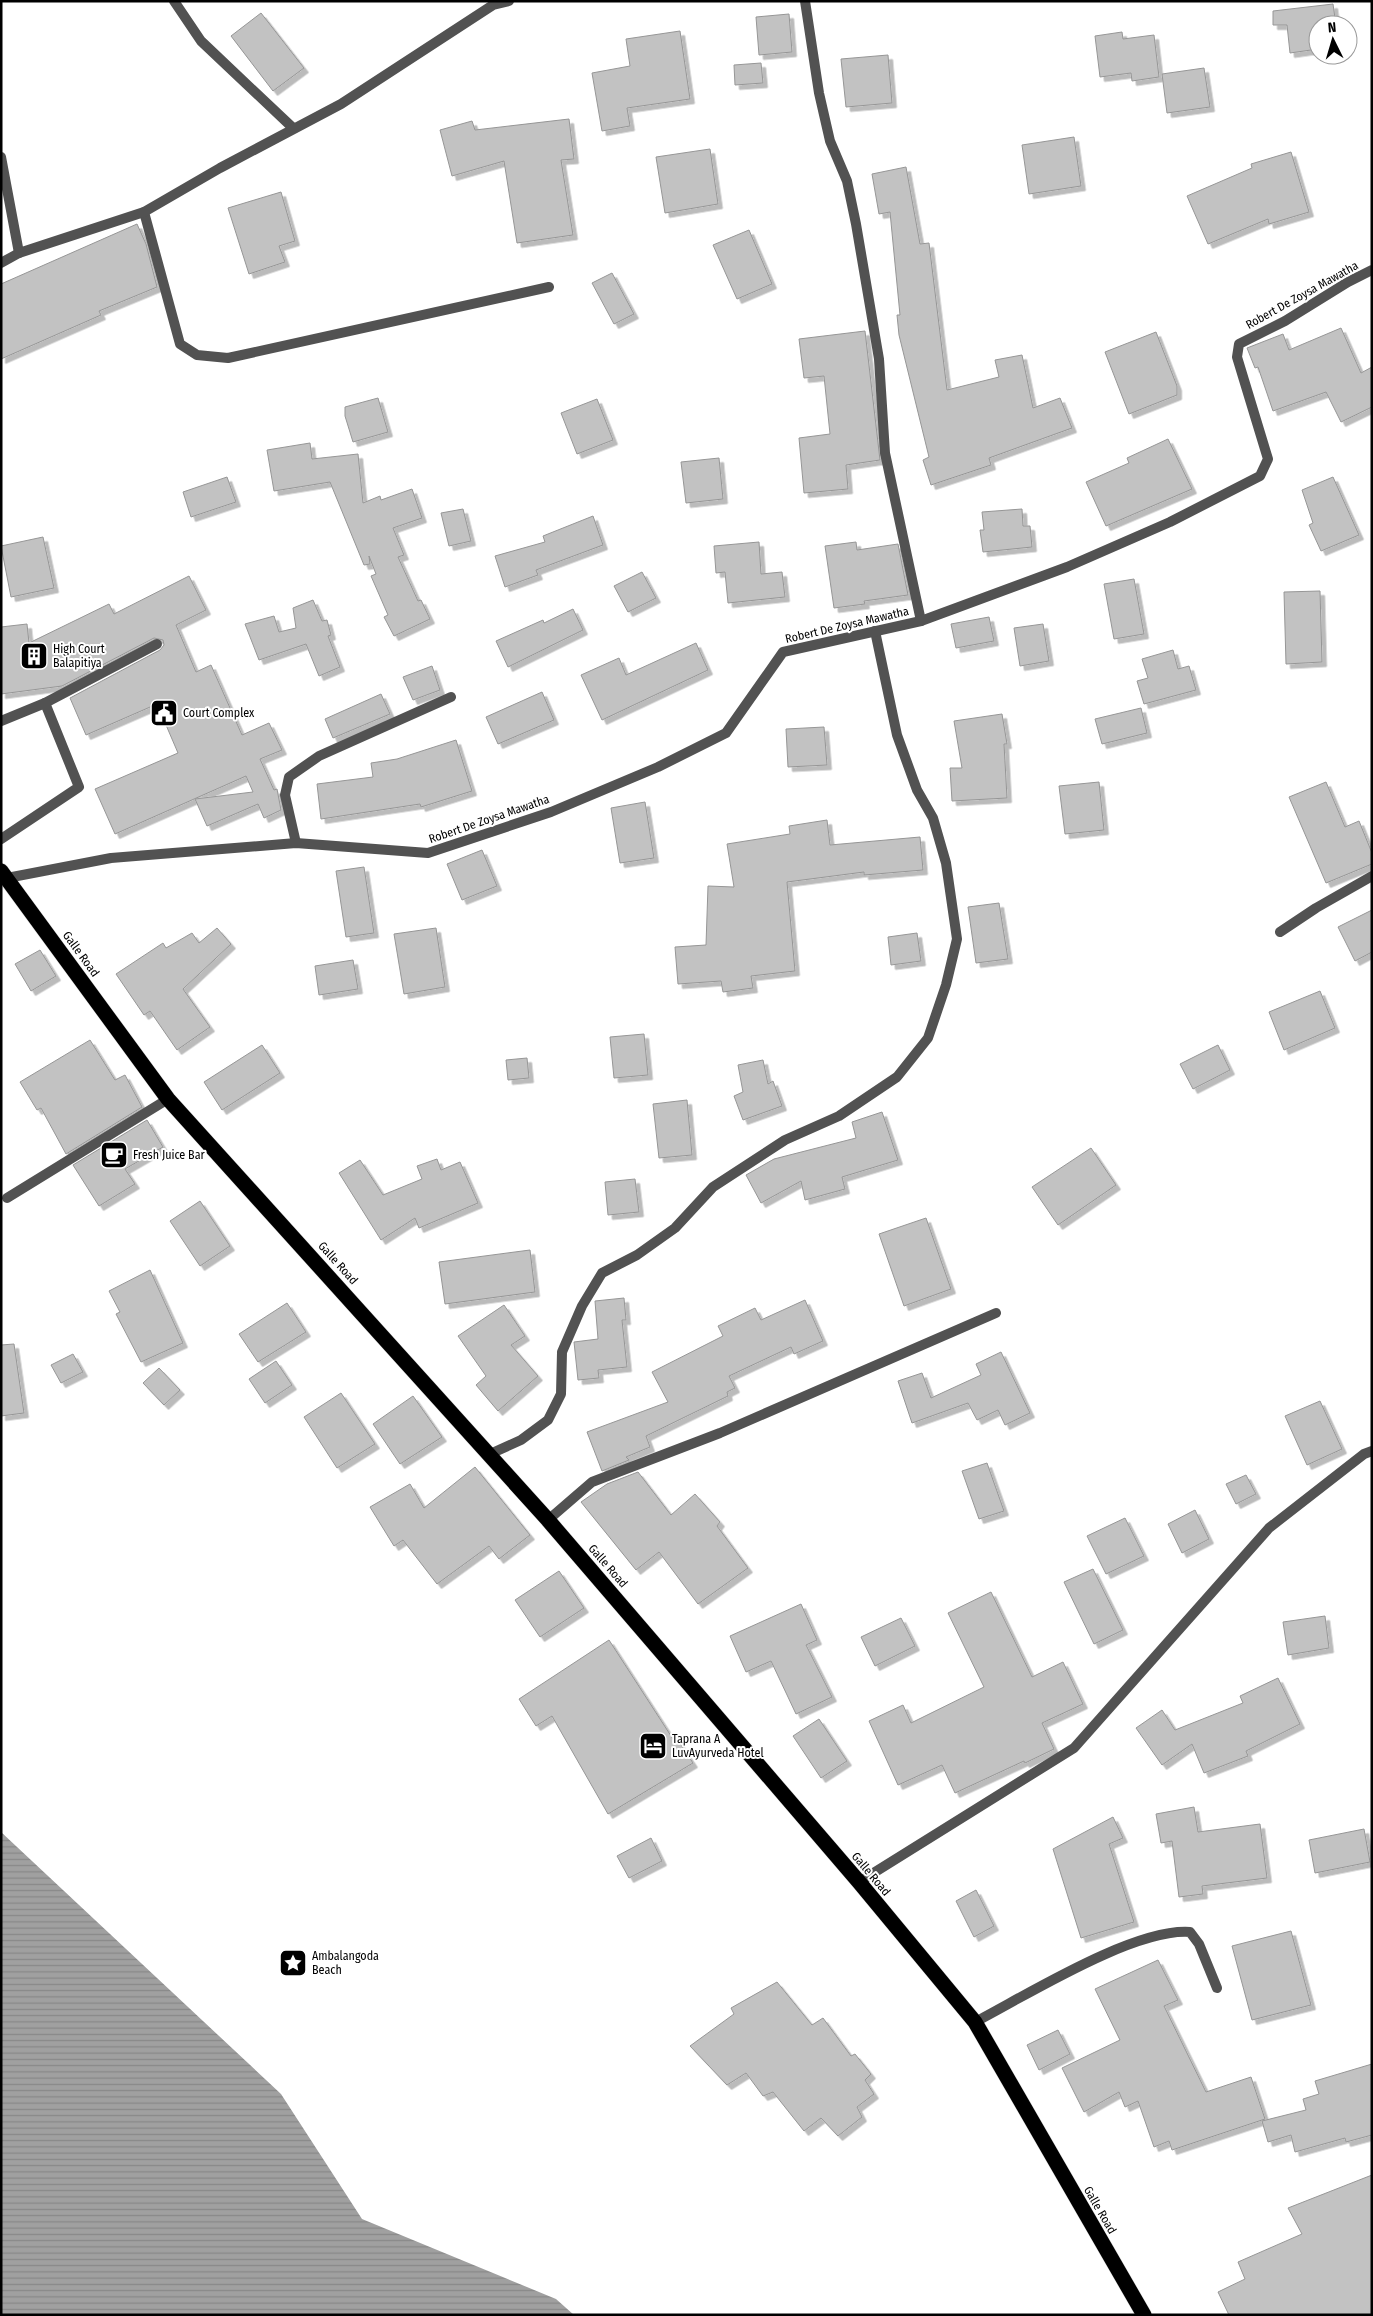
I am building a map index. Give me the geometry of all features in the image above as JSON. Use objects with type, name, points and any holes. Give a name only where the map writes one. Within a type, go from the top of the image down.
[{"type":"highway","name":"Galle Road","points":[[4,874],[168,1099],[548,1520],[859,1882],[976,2022],[1144,2315]]},
{"type":"street","points":[[174,1],[201,42],[293,128]]},
{"type":"street","points":[[1,263],[19,253],[144,212],[293,128],[341,104],[493,5],[509,1]]},
{"type":"street","points":[[805,1],[819,93],[830,141],[847,181],[856,224],[879,359],[885,453],[921,621]]},
{"type":"street","points":[[1,157],[19,253]]},
{"type":"street","points":[[144,212],[180,344],[197,355],[228,358],[549,287]]},
{"type":"street","name":"Robert De Zoysa Mawatha","points":[[4,874],[111,858],[296,843],[428,853],[550,812],[658,767],[726,733],[783,652],[921,621],[1067,567],[1170,522],[1260,476],[1268,458],[1237,357],[1239,344],[1285,321],[1348,282],[1372,270]]},
{"type":"street","points":[[490,1454],[521,1440],[548,1420],[561,1394],[562,1352],[582,1306],[602,1273],[637,1255],[675,1228],[713,1186],[785,1140],[839,1116],[897,1077],[928,1038],[946,985],[957,940],[943,854],[933,818],[916,790],[897,735],[875,631]]},
{"type":"street","points":[[1,721],[45,703],[157,644]]},
{"type":"street","points":[[296,843],[285,795],[289,777],[319,756],[451,697]]},
{"type":"street","points":[[1,838],[79,787],[45,703]]},
{"type":"street","points":[[1280,932],[1316,908],[1372,876]]},
{"type":"street","points":[[8,1198],[168,1099]]},
{"type":"street","points":[[548,1520],[592,1482],[720,1433],[996,1313]]},
{"type":"street","points":[[859,1882],[1074,1748],[1269,1528],[1364,1454],[1372,1451]]},
{"type":"street","points":[[976,2022],[1110,1951],[1173,1931],[1190,1932],[1199,1944],[1216,1988]]},
{"type":"shaded area","points":[[1,1832],[281,2094],[362,2219],[556,2299],[574,2315],[1,2315]]},
{"type":"building","points":[[1333,4],[1335,15],[1308,15],[1308,50],[1290,53],[1287,25],[1273,25],[1273,11]]},
{"type":"building","points":[[261,13],[304,68],[273,91],[231,36]]},
{"type":"building","points":[[789,14],[792,52],[759,55],[756,17]]},
{"type":"building","points":[[680,31],[690,99],[627,108],[630,126],[602,131],[592,73],[630,66],[626,39]]},
{"type":"building","points":[[1122,32],[1123,39],[1154,35],[1159,77],[1132,81],[1131,73],[1100,77],[1095,36]]},
{"type":"building","points":[[888,55],[892,103],[846,107],[841,59]]},
{"type":"building","points":[[761,63],[763,83],[735,85],[734,65]]},
{"type":"building","points":[[1204,68],[1210,107],[1167,113],[1162,74]]},
{"type":"building","points":[[569,119],[574,159],[561,160],[573,235],[517,243],[504,161],[452,176],[440,130],[472,121],[475,130]]},
{"type":"building","points":[[1074,137],[1081,186],[1029,194],[1022,145]]},
{"type":"building","points":[[710,149],[718,204],[665,213],[656,157]]},
{"type":"building","points":[[1291,152],[1309,212],[1269,224],[1268,219],[1208,244],[1187,196],[1252,168],[1251,164]]},
{"type":"building","points":[[906,167],[920,244],[929,243],[947,390],[999,377],[995,360],[1022,355],[1033,408],[1060,398],[1072,428],[989,458],[991,465],[931,485],[923,460],[929,457],[899,335],[897,315],[900,315],[890,212],[879,214],[872,174]]},
{"type":"building","points":[[281,192],[295,241],[279,246],[285,262],[249,274],[228,208]]},
{"type":"building","points":[[137,224],[146,244],[157,287],[99,311],[101,315],[1,359],[1,284]]},
{"type":"building","points":[[749,230],[772,284],[737,299],[713,245]]},
{"type":"building","points":[[612,273],[634,314],[614,324],[592,283]]},
{"type":"building","points":[[1341,328],[1361,373],[1372,367],[1372,407],[1341,422],[1326,392],[1273,411],[1258,367],[1255,368],[1247,348],[1283,334],[1289,350]]},
{"type":"building","points":[[865,331],[880,460],[846,465],[848,489],[804,493],[799,438],[830,434],[824,376],[804,378],[799,339]]},
{"type":"building","points":[[1156,332],[1177,386],[1177,395],[1129,414],[1105,352]]},
{"type":"building","points":[[378,398],[388,432],[353,442],[345,416],[345,407]]},
{"type":"building","points":[[597,399],[613,440],[577,454],[561,413]]},
{"type":"building","points":[[1168,439],[1192,489],[1106,526],[1086,482],[1129,463],[1127,458]]},
{"type":"building","points":[[310,443],[312,459],[358,454],[363,503],[380,496],[381,500],[412,489],[422,518],[393,528],[404,555],[398,557],[418,601],[421,600],[430,619],[394,636],[384,617],[388,615],[371,576],[376,574],[369,556],[370,564],[364,565],[330,482],[274,491],[267,450]]},
{"type":"building","points":[[719,458],[723,499],[686,503],[681,462]]},
{"type":"building","points":[[227,477],[236,502],[191,517],[183,492]]},
{"type":"building","points":[[1333,477],[1359,535],[1321,551],[1309,525],[1313,523],[1302,490]]},
{"type":"building","points":[[463,509],[471,541],[449,546],[441,513]]},
{"type":"building","points":[[1022,509],[1023,526],[1030,526],[1032,547],[983,552],[980,530],[984,530],[982,512]]},
{"type":"building","points":[[593,516],[603,545],[536,570],[538,575],[505,587],[495,556],[545,542],[543,536]]},
{"type":"building","points":[[43,537],[54,588],[11,597],[1,546]]},
{"type":"building","points":[[759,542],[761,574],[782,572],[785,597],[728,603],[725,572],[716,573],[714,546]]},
{"type":"building","points":[[856,542],[857,550],[898,544],[908,595],[864,601],[865,604],[834,608],[825,546]]},
{"type":"building","points":[[642,572],[656,598],[628,612],[614,586]]},
{"type":"building","points":[[189,576],[206,610],[176,625],[196,672],[211,665],[242,735],[269,723],[282,750],[260,759],[274,790],[277,789],[281,810],[264,818],[258,804],[207,826],[195,799],[253,792],[246,776],[115,834],[95,789],[178,753],[157,704],[86,735],[70,698],[160,650],[164,645],[163,640],[154,638],[62,686],[1,694],[1,627],[27,624],[29,643],[109,604],[114,614]]},
{"type":"building","points":[[1134,579],[1144,634],[1114,639],[1104,584]]},
{"type":"building","points":[[1320,591],[1322,662],[1286,664],[1284,592]]},
{"type":"building","points":[[313,600],[322,621],[327,620],[331,635],[328,636],[340,667],[319,676],[306,644],[259,660],[245,624],[274,616],[279,632],[296,628],[293,608]]},
{"type":"building","points":[[573,609],[583,630],[508,667],[496,641],[543,620],[544,623]]},
{"type":"building","points":[[989,617],[994,641],[956,648],[951,624]]},
{"type":"building","points":[[1043,624],[1049,661],[1020,666],[1014,628]]},
{"type":"building","points":[[696,643],[708,670],[602,720],[581,675],[619,658],[626,675]]},
{"type":"building","points":[[1173,650],[1178,669],[1189,666],[1196,690],[1144,704],[1137,681],[1148,678],[1142,659]]},
{"type":"building","points":[[432,666],[440,690],[413,700],[403,677]]},
{"type":"building","points":[[542,692],[554,720],[498,744],[486,717]]},
{"type":"building","points":[[381,694],[390,714],[333,738],[325,719]]},
{"type":"building","points":[[1141,708],[1147,733],[1102,744],[1095,719]]},
{"type":"building","points":[[1002,714],[1007,744],[1004,744],[1007,798],[952,801],[950,768],[962,768],[954,721]]},
{"type":"building","points":[[824,727],[827,765],[788,767],[786,729]]},
{"type":"building","points":[[456,740],[472,791],[421,807],[420,804],[321,819],[317,784],[373,777],[371,763],[397,759]]},
{"type":"building","points":[[1099,782],[1104,830],[1065,834],[1059,786]]},
{"type":"building","points":[[1326,782],[1345,827],[1359,821],[1372,853],[1372,864],[1326,883],[1289,797]]},
{"type":"building","points":[[645,802],[654,858],[620,863],[611,808]]},
{"type":"building","points":[[827,820],[830,845],[920,837],[923,870],[864,875],[864,872],[787,882],[795,971],[751,976],[753,988],[723,992],[721,981],[678,984],[675,947],[706,945],[708,886],[734,887],[727,844],[790,834],[789,826]]},
{"type":"building","points":[[482,850],[497,886],[462,900],[447,864]]},
{"type":"building","points":[[364,867],[374,933],[346,937],[336,871]]},
{"type":"building","points":[[999,903],[1008,959],[976,963],[968,907]]},
{"type":"building","points":[[1372,910],[1372,952],[1355,961],[1338,927]]},
{"type":"building","points":[[217,928],[231,944],[183,989],[210,1027],[177,1050],[150,1011],[144,1015],[116,974],[163,943],[166,948],[192,933],[199,943]]},
{"type":"building","points":[[436,928],[445,987],[404,994],[394,934]]},
{"type":"building","points":[[917,933],[921,961],[891,965],[888,937]]},
{"type":"building","points":[[40,950],[56,976],[31,991],[15,964]]},
{"type":"building","points":[[353,960],[358,989],[319,995],[315,966]]},
{"type":"building","points":[[1320,991],[1335,1028],[1284,1050],[1269,1012]]},
{"type":"building","points":[[644,1034],[648,1075],[614,1078],[610,1037]]},
{"type":"building","points":[[90,1040],[115,1080],[125,1075],[142,1107],[66,1154],[41,1108],[37,1110],[20,1082]]},
{"type":"building","points":[[262,1045],[280,1073],[222,1110],[204,1082]]},
{"type":"building","points":[[1218,1045],[1230,1070],[1193,1089],[1180,1064]]},
{"type":"building","points":[[527,1058],[529,1078],[508,1080],[506,1060]]},
{"type":"building","points":[[763,1060],[768,1084],[773,1081],[782,1106],[743,1120],[734,1096],[743,1092],[738,1065]]},
{"type":"building","points":[[687,1100],[692,1155],[659,1158],[653,1104]]},
{"type":"building","points":[[882,1112],[898,1160],[842,1177],[845,1189],[805,1200],[801,1181],[761,1203],[746,1175],[774,1159],[856,1138],[852,1122]]},
{"type":"building","points":[[147,1120],[163,1147],[125,1169],[135,1184],[99,1206],[73,1165]]},
{"type":"building","points":[[1091,1148],[1116,1185],[1058,1225],[1032,1187]]},
{"type":"building","points":[[437,1159],[441,1170],[460,1162],[478,1203],[419,1228],[415,1218],[381,1240],[339,1173],[360,1160],[383,1195],[422,1179],[417,1166]]},
{"type":"building","points":[[635,1179],[639,1212],[608,1215],[605,1182]]},
{"type":"building","points":[[200,1201],[230,1246],[200,1266],[170,1221]]},
{"type":"building","points":[[926,1218],[951,1289],[904,1306],[879,1234]]},
{"type":"building","points":[[530,1250],[535,1292],[445,1304],[439,1262]]},
{"type":"building","points":[[150,1270],[183,1343],[141,1362],[116,1314],[120,1312],[109,1291]]},
{"type":"building","points":[[624,1298],[626,1320],[622,1320],[627,1367],[598,1370],[599,1378],[578,1380],[574,1342],[598,1339],[595,1301]]},
{"type":"building","points":[[805,1300],[823,1341],[794,1354],[791,1347],[729,1376],[735,1388],[727,1392],[728,1396],[646,1436],[650,1447],[626,1457],[629,1460],[602,1471],[587,1432],[668,1402],[652,1372],[723,1336],[718,1326],[755,1308],[761,1320]]},
{"type":"building","points":[[287,1303],[306,1332],[258,1362],[239,1334]]},
{"type":"building","points":[[504,1305],[525,1336],[511,1345],[538,1376],[498,1411],[476,1385],[486,1376],[458,1336]]},
{"type":"building","points":[[14,1344],[24,1413],[1,1416],[1,1345]]},
{"type":"building","points":[[1001,1352],[1030,1413],[1005,1425],[998,1410],[977,1420],[968,1403],[912,1423],[898,1381],[922,1373],[931,1398],[981,1375],[976,1364]]},
{"type":"building","points":[[73,1354],[83,1372],[61,1383],[51,1365]]},
{"type":"building","points":[[276,1361],[292,1385],[265,1403],[249,1379]]},
{"type":"building","points":[[159,1368],[180,1390],[164,1405],[143,1383]]},
{"type":"building","points":[[341,1393],[375,1444],[337,1468],[304,1417]]},
{"type":"building","points":[[413,1396],[442,1437],[400,1464],[373,1424]]},
{"type":"building","points":[[1320,1401],[1342,1449],[1307,1465],[1285,1416]]},
{"type":"building","points":[[987,1463],[1004,1511],[979,1519],[962,1471]]},
{"type":"building","points":[[475,1467],[530,1535],[499,1559],[489,1546],[437,1584],[403,1540],[394,1546],[370,1507],[410,1484],[424,1508]]},
{"type":"building","points":[[638,1472],[671,1515],[695,1494],[720,1522],[717,1526],[748,1568],[698,1604],[659,1552],[636,1570],[581,1502],[607,1484]]},
{"type":"building","points":[[1246,1475],[1256,1494],[1236,1504],[1226,1484]]},
{"type":"building","points":[[1195,1510],[1209,1539],[1182,1553],[1168,1524]]},
{"type":"building","points":[[1125,1518],[1144,1556],[1106,1574],[1087,1536]]},
{"type":"building","points":[[1093,1569],[1123,1630],[1094,1644],[1064,1582]]},
{"type":"building","points":[[559,1571],[584,1608],[540,1637],[515,1600]]},
{"type":"building","points":[[991,1592],[1032,1677],[1063,1662],[1083,1704],[1042,1723],[1054,1749],[1025,1763],[1024,1761],[955,1793],[942,1765],[898,1785],[869,1721],[903,1705],[911,1723],[984,1687],[948,1613]]},
{"type":"building","points":[[801,1604],[817,1640],[806,1645],[832,1697],[796,1714],[771,1661],[746,1672],[730,1636]]},
{"type":"building","points":[[1325,1616],[1329,1648],[1288,1655],[1283,1622]]},
{"type":"building","points":[[901,1618],[915,1646],[875,1666],[861,1637]]},
{"type":"building","points":[[609,1640],[673,1739],[676,1737],[693,1763],[608,1814],[552,1716],[536,1726],[519,1699]]},
{"type":"building","points":[[1278,1678],[1300,1724],[1246,1751],[1248,1756],[1204,1773],[1192,1744],[1162,1765],[1136,1728],[1162,1710],[1175,1730],[1243,1703],[1240,1696]]},
{"type":"building","points":[[819,1719],[847,1761],[821,1778],[793,1736]]},
{"type":"building","points":[[1194,1807],[1198,1832],[1260,1824],[1267,1878],[1202,1886],[1203,1894],[1179,1897],[1172,1841],[1161,1843],[1156,1814]]},
{"type":"building","points":[[1113,1817],[1123,1838],[1109,1844],[1134,1922],[1081,1938],[1053,1849]]},
{"type":"building","points":[[1364,1829],[1370,1862],[1315,1873],[1309,1840]]},
{"type":"building","points":[[651,1838],[662,1861],[629,1878],[617,1856]]},
{"type":"building","points":[[976,1890],[994,1926],[974,1937],[956,1901]]},
{"type":"building","points":[[1291,1931],[1311,2005],[1252,2020],[1232,1946]]},
{"type":"building","points":[[1158,1960],[1178,2000],[1164,2006],[1206,2092],[1251,2077],[1265,2119],[1172,2150],[1169,2141],[1154,2147],[1138,2101],[1125,2107],[1119,2092],[1084,2112],[1062,2068],[1120,2040],[1095,1989]]},
{"type":"building","points":[[777,1982],[812,2025],[823,2018],[851,2056],[855,2054],[871,2074],[865,2080],[874,2094],[857,2107],[862,2117],[838,2136],[821,2118],[804,2131],[773,2092],[763,2096],[746,2073],[727,2085],[690,2046],[734,2014],[731,2008]]},
{"type":"building","points":[[1058,2030],[1070,2054],[1039,2070],[1027,2045]]},
{"type":"building","points":[[1372,2064],[1372,2135],[1346,2142],[1345,2138],[1295,2152],[1291,2135],[1268,2142],[1262,2121],[1306,2110],[1303,2099],[1319,2094],[1315,2081]]},
{"type":"building","points":[[1372,2175],[1372,2315],[1229,2315],[1218,2292],[1245,2279],[1238,2262],[1302,2234],[1288,2208]]},
{"type":"place","name":"High Court Balapitiya","points":[[34,656]]},
{"type":"place","name":"Court Complex","points":[[164,713]]},
{"type":"place","name":"Fresh Juice Bar","points":[[114,1155]]},
{"type":"place","name":"Taprana A LuvAyurveda Hotel","points":[[653,1746]]},
{"type":"place","name":"Ambalangoda Beach","points":[[293,1963]]}]
